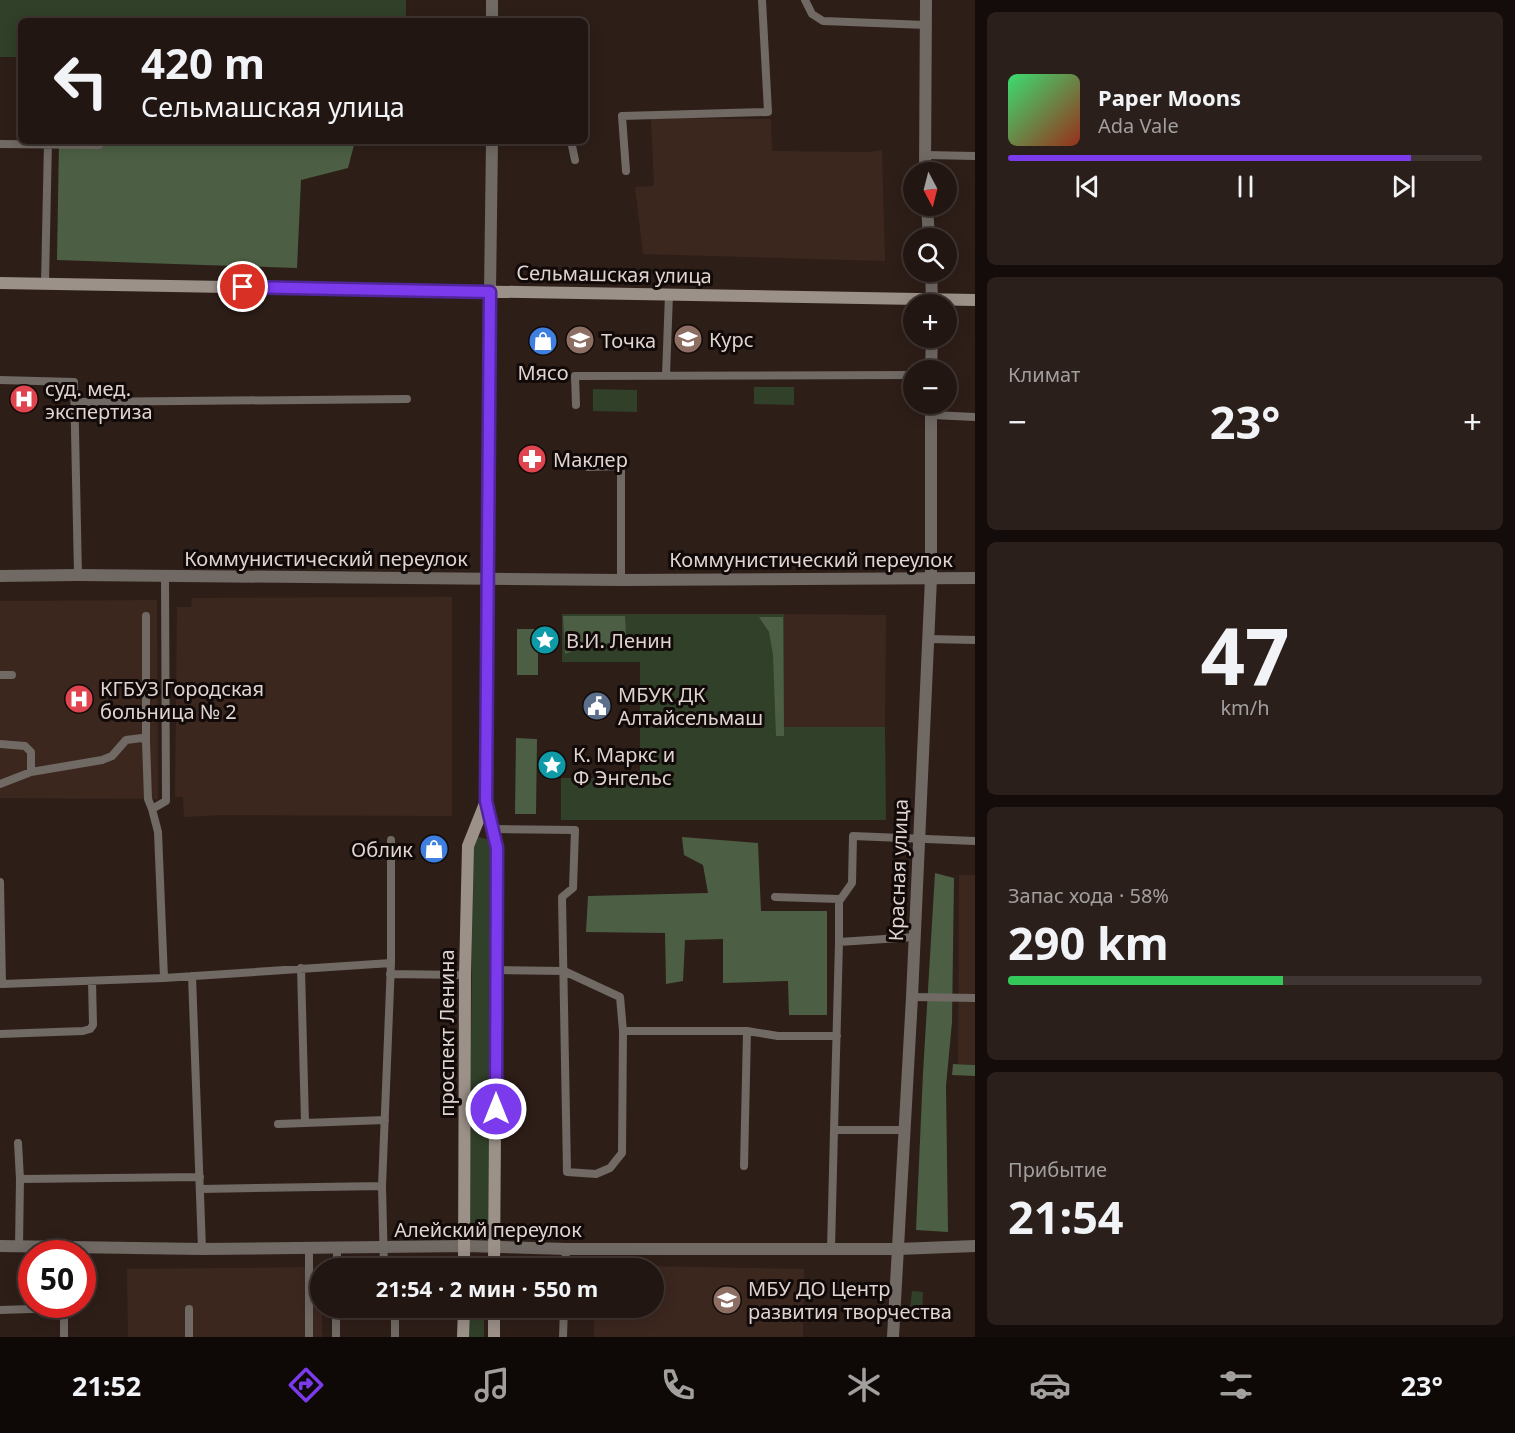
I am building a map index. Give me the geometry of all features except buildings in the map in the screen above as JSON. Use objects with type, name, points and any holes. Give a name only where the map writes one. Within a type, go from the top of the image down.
[{"type":"main road","name":"Сельмашская улица","points":[[0,283],[669,294],[903,301]]},
{"type":"main road","name":"проспект Ленина","points":[[490,292],[486,801],[495,836],[497,970],[494,1258]]},
{"type":"main road","name":"Сельмашская улица","points":[[957,301],[975,300]]},
{"type":"main road","name":"проспект Ленина","points":[[465,1258],[465,975],[468,846],[486,801]]},
{"type":"main road","points":[[471,840],[495,836]]},
{"type":"main road","points":[[463,1337],[464,1318]]},
{"type":"main road","points":[[494,1318],[494,1337]]},
{"type":"street","points":[[492,0],[492,18]]},
{"type":"street","points":[[926,162],[927,0]]},
{"type":"street","name":"проспект Ленина","points":[[490,292],[492,144]]},
{"type":"street","name":"Красная улица","points":[[893,1337],[912,998],[931,578],[932,414]]},
{"type":"street","name":"Коммунистический переулок","points":[[0,576],[621,580],[975,578]]},
{"type":"street","name":"Алейский переулок","points":[[96,1250],[465,1246],[566,1250],[898,1249],[975,1245]]},
{"type":"street","name":"Алейский переулок","points":[[0,1246],[18,1246]]},
{"type":"lane","points":[[626,171],[622,116],[768,112],[763,0]]},
{"type":"lane","points":[[805,0],[812,14],[823,21],[926,25]]},
{"type":"lane","points":[[0,144],[18,144]]},
{"type":"lane","points":[[45,283],[48,144]]},
{"type":"lane","points":[[74,144],[99,145]]},
{"type":"lane","points":[[572,144],[575,160]]},
{"type":"lane","points":[[926,155],[975,156]]},
{"type":"lane","points":[[666,375],[669,294]]},
{"type":"lane","points":[[576,405],[575,376],[903,375]]},
{"type":"lane","points":[[0,380],[74,382],[78,575]]},
{"type":"lane","points":[[75,402],[407,399]]},
{"type":"lane","points":[[957,414],[975,417]]},
{"type":"lane","points":[[588,468],[621,466],[621,580]]},
{"type":"lane","points":[[152,810],[166,801],[165,576]]},
{"type":"lane","points":[[146,616],[148,799],[158,832],[165,978]]},
{"type":"lane","points":[[928,639],[975,640]]},
{"type":"lane","points":[[0,675],[12,675]]},
{"type":"lane","points":[[0,784],[31,772],[102,760],[112,756],[126,740],[142,738],[146,741]]},
{"type":"lane","points":[[0,744],[25,746],[31,752],[31,772]]},
{"type":"lane","points":[[495,836],[575,830],[573,888],[562,897],[564,971],[567,1172],[596,1174],[610,1168],[622,1153],[623,1031],[620,997],[564,971],[497,970]]},
{"type":"lane","points":[[831,1249],[840,900],[852,883],[853,836],[975,841]]},
{"type":"lane","points":[[383,1258],[382,1186],[391,963],[391,840]]},
{"type":"lane","points":[[0,882],[2,984],[165,978],[391,963]]},
{"type":"lane","points":[[775,897],[840,900]]},
{"type":"lane","points":[[839,942],[915,938]]},
{"type":"lane","points":[[301,968],[305,1123]]},
{"type":"lane","points":[[390,974],[465,975]]},
{"type":"lane","points":[[192,976],[202,1249]]},
{"type":"lane","points":[[0,1034],[90,1029],[93,1025],[92,981]]},
{"type":"lane","points":[[912,998],[975,998]]},
{"type":"lane","points":[[623,1031],[747,1031],[778,1035],[837,1036]]},
{"type":"lane","points":[[744,1166],[747,1031]]},
{"type":"lane","points":[[278,1124],[385,1120]]},
{"type":"lane","points":[[834,1130],[904,1130]]},
{"type":"lane","points":[[18,1143],[19,1240]]},
{"type":"lane","points":[[20,1179],[200,1177]]},
{"type":"lane","points":[[201,1189],[382,1186]]},
{"type":"lane","points":[[309,1249],[309,1337]]},
{"type":"lane","points":[[337,1249],[337,1258]]},
{"type":"lane","points":[[566,1250],[566,1258]]},
{"type":"lane","points":[[0,1310],[18,1309]]},
{"type":"lane","points":[[189,1309],[189,1337]]},
{"type":"lane","points":[[64,1318],[64,1337]]},
{"type":"lane","points":[[336,1318],[336,1337]]},
{"type":"lane","points":[[395,1318],[395,1337]]},
{"type":"lane","points":[[563,1337],[564,1318]]},
{"type":"shaded area","points":[[651,118],[771,119],[772,151],[868,152],[882,150],[885,261],[643,254],[635,187],[654,186]]},
{"type":"shaded area","points":[[452,597],[452,816],[222,815],[184,817],[183,797],[175,797],[177,607],[191,607],[192,598]]},
{"type":"shaded area","name":"КГБУЗ Городская больница № 2","points":[[157,600],[158,799],[0,798],[0,601]]},
{"type":"shaded area","points":[[784,614],[886,615],[885,727],[784,728]]},
{"type":"shaded area","points":[[959,875],[975,875],[975,1065],[958,1064]]},
{"type":"shaded area","points":[[664,1266],[804,1269],[803,1337],[594,1337],[594,1318],[664,1318]]},
{"type":"shaded area","points":[[310,1267],[310,1318],[322,1318],[322,1337],[128,1337],[127,1269]]},
{"type":"green space","points":[[0,0],[406,0],[406,18],[18,18],[18,57],[0,57]]},
{"type":"green space","points":[[59,144],[354,144],[348,168],[301,180],[297,268],[57,260]]},
{"type":"green space","points":[[754,387],[794,387],[794,405],[754,404]]},
{"type":"green space","points":[[593,389],[637,390],[637,412],[593,411]]},
{"type":"green space","points":[[562,614],[784,614],[784,727],[885,727],[886,820],[561,820],[561,778],[640,778],[640,662],[562,662]]},
{"type":"green space","points":[[563,616],[625,616],[626,634],[609,643],[582,647],[565,654]]},
{"type":"green space","points":[[759,617],[783,617],[784,736],[776,736],[773,655],[769,632]]},
{"type":"green space","points":[[517,629],[538,629],[538,675],[517,675]]},
{"type":"green space","points":[[516,738],[537,739],[536,814],[515,814]]},
{"type":"green space","points":[[478,837],[487,839],[493,848],[489,1240],[469,1239],[473,844]]},
{"type":"green space","points":[[682,837],[758,843],[761,911],[827,911],[827,1015],[789,1015],[788,981],[723,983],[723,939],[685,940],[683,981],[666,984],[665,933],[586,932],[588,896],[708,893],[703,865],[684,855]]},
{"type":"green space","points":[[935,873],[954,878],[952,1022],[946,1086],[948,1232],[916,1230]]},
{"type":"green space","points":[[953,1064],[975,1065],[975,1076],[952,1075]]},
{"type":"green space","points":[[912,1291],[923,1292],[922,1311],[910,1310]]},
{"type":"green space","points":[[467,1318],[484,1318],[484,1337],[467,1337]]},
{"type":"place","name":"Курс","points":[[688,339]]},
{"type":"place","name":"Точка","points":[[580,340]]},
{"type":"place","name":"Мясо","points":[[543,341]]},
{"type":"place","name":"суд. мед. экспертиза","points":[[24,399]]},
{"type":"place","name":"Маклер","points":[[532,459]]},
{"type":"place","name":"В.И. Ленин","points":[[545,640]]},
{"type":"place","name":"КГБУЗ Городская больница № 2","points":[[79,699]]},
{"type":"place","name":"МБУК ДК Алтайсельмаш","points":[[597,706]]},
{"type":"place","name":"К. Маркс и Ф Энгельс","points":[[552,765]]},
{"type":"place","name":"Облик","points":[[434,849]]},
{"type":"place","name":"МБУ ДО Центр развития творчества","points":[[727,1300]]},
{"type":"route","points":[[243,287],[490,292],[486,801],[497,848],[496,1109]]}]
